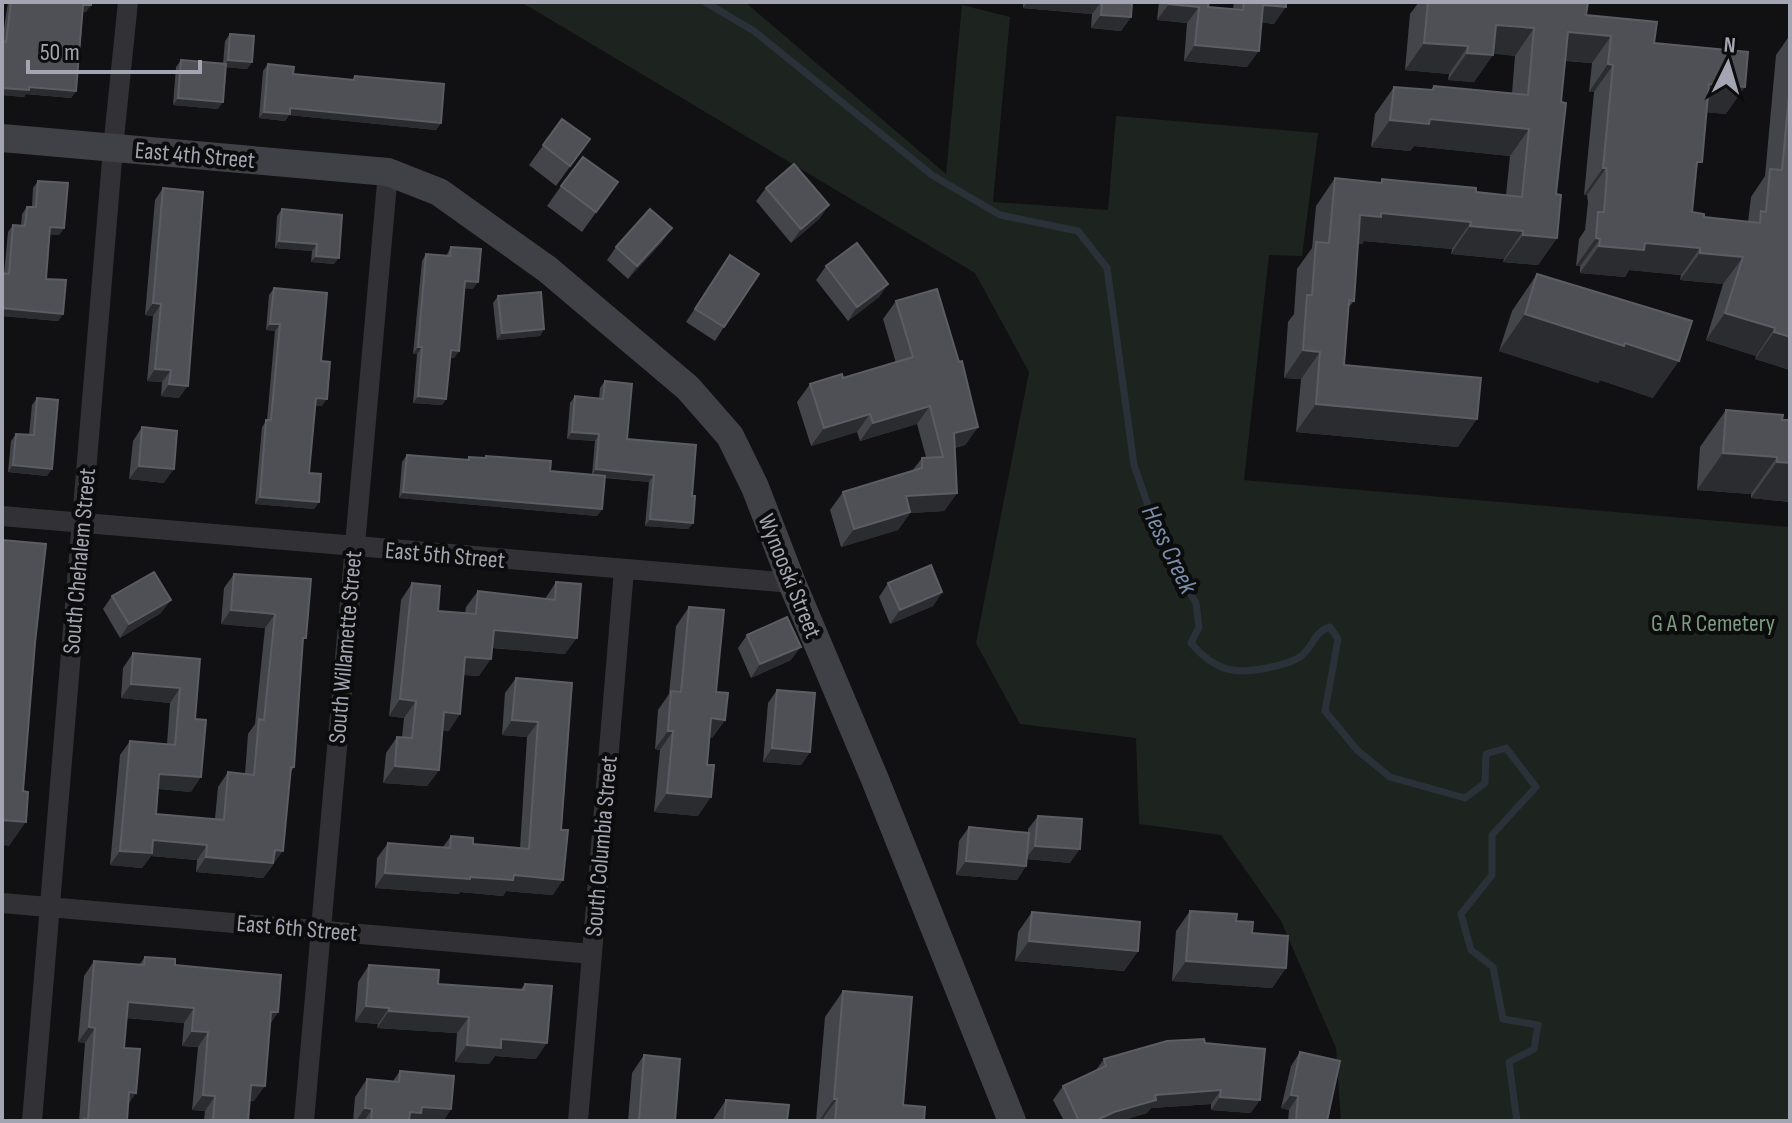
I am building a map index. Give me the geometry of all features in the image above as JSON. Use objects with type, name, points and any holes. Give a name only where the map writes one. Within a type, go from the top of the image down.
[{"type":"main road","name":"East 4th Street","points":[[2,138],[388,172]]},
{"type":"main road","name":"Wynooski Street","points":[[388,172],[439,192],[499,233],[688,388],[730,436],[755,487],[1012,1121]]},
{"type":"street","name":"South Chehalem Street","points":[[32,1121],[113,148],[128,2]]},
{"type":"street","name":"South Willamette Street","points":[[304,1121],[388,172]]},
{"type":"street","name":"East 5th Street","points":[[2,516],[792,583]]},
{"type":"street","name":"South Columbia Street","points":[[578,1121],[624,570]]},
{"type":"street","name":"East 6th Street","points":[[2,903],[592,954]]},
{"type":"green space","name":"G A R Cemetery","points":[[521,2],[745,2],[946,174],[962,5],[1010,17],[993,202],[1108,210],[1116,116],[1318,133],[1302,256],[1269,255],[1244,480],[1790,527],[1790,1121],[1341,1121],[1336,1048],[1281,921],[1221,835],[1139,824],[1136,738],[1020,724],[976,643],[1029,372],[975,273]]},
{"type":"building","points":[[11,2],[91,2],[91,5],[83,5],[76,91],[2,88],[2,41],[6,42]]},
{"type":"building","points":[[1102,2],[1132,2],[1131,17],[1101,15]]},
{"type":"building","points":[[1169,2],[1209,2],[1208,7],[1243,10],[1244,2],[1286,2],[1286,7],[1263,5],[1259,51],[1195,45],[1199,7]]},
{"type":"building","points":[[1428,2],[1588,2],[1586,15],[1657,22],[1654,43],[1748,52],[1745,87],[1709,84],[1702,162],[1697,162],[1692,212],[1704,214],[1704,217],[1760,223],[1761,211],[1766,212],[1770,169],[1782,170],[1790,85],[1790,337],[1774,332],[1775,328],[1725,313],[1743,257],[1700,253],[1700,248],[1645,243],[1644,250],[1599,246],[1600,239],[1596,238],[1598,212],[1604,212],[1607,174],[1606,168],[1603,168],[1613,65],[1608,64],[1611,36],[1568,32],[1561,102],[1566,103],[1556,194],[1561,195],[1557,238],[1470,226],[1471,222],[1381,213],[1381,217],[1360,215],[1354,301],[1349,300],[1344,365],[1481,378],[1477,419],[1316,404],[1320,352],[1303,350],[1307,295],[1312,295],[1316,242],[1329,243],[1335,178],[1476,188],[1476,192],[1522,197],[1529,129],[1430,119],[1429,124],[1390,120],[1394,87],[1433,90],[1434,86],[1528,95],[1534,28],[1496,25],[1493,55],[1467,53],[1468,46],[1424,43]]},
{"type":"building","points":[[230,34],[254,36],[252,62],[228,60]]},
{"type":"building","points":[[181,60],[226,64],[223,102],[178,98]]},
{"type":"building","points":[[268,64],[294,67],[293,74],[444,84],[441,123],[290,108],[290,114],[264,112]]},
{"type":"building","points":[[562,119],[590,139],[570,166],[543,145]]},
{"type":"building","points":[[583,157],[618,182],[596,212],[561,186]]},
{"type":"building","points":[[794,164],[829,205],[801,229],[766,188]]},
{"type":"building","points":[[38,181],[68,183],[64,228],[50,227],[46,279],[66,280],[63,314],[2,308],[2,273],[9,274],[13,225],[25,226],[27,207],[36,207]]},
{"type":"building","points":[[163,188],[203,192],[188,386],[169,384],[171,370],[155,369],[161,304],[153,303]]},
{"type":"building","points":[[282,209],[342,215],[339,258],[316,256],[317,244],[279,241]]},
{"type":"building","points":[[650,209],[672,228],[637,266],[616,247]]},
{"type":"building","points":[[857,243],[888,284],[857,307],[826,266]]},
{"type":"building","points":[[451,247],[481,249],[478,282],[465,281],[459,351],[451,350],[446,399],[418,396],[422,347],[418,347],[426,254],[450,256]]},
{"type":"building","points":[[730,255],[759,274],[724,327],[695,309]]},
{"type":"building","points":[[1537,274],[1692,321],[1679,361],[1525,314]]},
{"type":"building","points":[[274,288],[327,293],[321,361],[330,362],[327,399],[316,398],[309,473],[321,474],[319,502],[260,497],[266,420],[271,420],[280,324],[270,324]]},
{"type":"building","points":[[937,289],[959,362],[962,361],[978,427],[954,433],[957,493],[906,496],[910,512],[854,529],[843,492],[922,468],[922,458],[943,457],[930,406],[873,423],[870,414],[824,428],[810,384],[842,374],[843,378],[913,357],[896,301]]},
{"type":"building","points":[[541,292],[544,329],[502,333],[498,296]]},
{"type":"building","points":[[605,381],[632,384],[627,439],[696,445],[693,523],[650,519],[654,475],[596,469],[599,434],[572,432],[575,396],[603,399]]},
{"type":"building","points":[[37,398],[58,400],[52,469],[13,465],[16,434],[34,435]]},
{"type":"building","points":[[1726,410],[1783,415],[1782,420],[1790,420],[1790,463],[1777,462],[1777,457],[1723,453]]},
{"type":"building","points":[[142,427],[177,431],[174,469],[139,466]]},
{"type":"building","points":[[407,455],[469,460],[469,457],[486,456],[551,461],[550,471],[605,476],[602,509],[403,492]]},
{"type":"building","points":[[2,540],[46,544],[23,791],[28,792],[26,822],[2,820]]},
{"type":"building","points":[[931,565],[942,592],[900,610],[888,583]]},
{"type":"building","points":[[154,572],[171,600],[129,624],[112,596]]},
{"type":"building","points":[[234,574],[311,579],[283,851],[275,850],[273,863],[206,857],[207,845],[153,840],[152,853],[120,851],[130,741],[175,745],[180,688],[131,684],[133,653],[200,659],[195,719],[206,720],[201,777],[159,774],[156,814],[224,820],[228,772],[254,775],[259,719],[264,720],[275,614],[231,610]]},
{"type":"building","points":[[556,582],[581,584],[577,638],[494,630],[491,659],[465,657],[460,714],[444,712],[439,770],[395,766],[397,737],[412,738],[416,701],[400,699],[412,583],[440,586],[438,611],[476,614],[478,591],[555,600]]},
{"type":"building","points":[[689,607],[724,610],[716,692],[728,693],[725,720],[711,718],[707,765],[714,765],[711,797],[667,793],[673,731],[668,731],[671,691],[681,692]]},
{"type":"building","points":[[787,617],[801,647],[760,664],[747,635]]},
{"type":"building","points":[[516,678],[572,683],[561,830],[568,830],[563,880],[514,875],[513,880],[385,873],[388,843],[450,848],[451,836],[473,838],[473,844],[529,849],[538,722],[512,720]]},
{"type":"building","points":[[777,690],[815,693],[810,752],[772,748]]},
{"type":"building","points":[[1038,816],[1082,819],[1080,849],[1035,846]]},
{"type":"building","points":[[969,827],[1029,833],[1026,866],[966,861]]},
{"type":"building","points":[[1190,911],[1237,914],[1236,921],[1253,922],[1252,933],[1288,936],[1286,968],[1186,961]]},
{"type":"building","points":[[1032,912],[1140,922],[1138,951],[1029,941]]},
{"type":"building","points":[[145,957],[175,959],[175,965],[281,975],[278,1012],[271,1012],[265,1086],[251,1085],[248,1121],[213,1121],[215,1096],[203,1095],[208,1032],[192,1031],[194,1008],[128,1002],[124,1048],[140,1049],[136,1093],[129,1092],[127,1121],[83,1121],[88,1120],[95,1028],[89,1027],[94,961],[144,965]]},
{"type":"building","points":[[369,965],[439,970],[438,984],[524,990],[525,984],[552,986],[547,1043],[501,1039],[501,1048],[467,1045],[469,1017],[389,1011],[389,1008],[366,1006]]},
{"type":"building","points":[[843,991],[912,997],[903,1105],[925,1107],[924,1121],[835,1121]]},
{"type":"building","points":[[1204,1039],[1205,1043],[1265,1049],[1260,1100],[1220,1097],[1221,1090],[1155,1095],[1156,1100],[1095,1121],[1079,1121],[1063,1086],[1106,1066],[1104,1059],[1167,1041]]},
{"type":"building","points":[[1300,1052],[1340,1061],[1327,1121],[1296,1121],[1298,1096],[1291,1095]]},
{"type":"building","points":[[644,1055],[680,1059],[675,1121],[639,1121]]},
{"type":"building","points":[[400,1071],[454,1076],[451,1109],[422,1107],[421,1113],[410,1112],[409,1121],[371,1121],[372,1109],[365,1108],[367,1079],[399,1082]]},
{"type":"building","points":[[726,1100],[789,1105],[787,1121],[724,1121]]},
{"type":"waterway","name":"Hess Creek","points":[[705,2],[754,31],[932,175],[1000,215],[1078,231],[1107,268],[1134,465],[1161,543],[1196,603],[1199,627],[1191,643],[1199,652],[1226,669],[1267,668],[1300,657],[1320,632],[1330,627],[1338,639],[1325,711],[1357,750],[1390,777],[1465,798],[1485,783],[1486,754],[1506,748],[1536,787],[1492,835],[1492,875],[1461,914],[1471,950],[1493,967],[1503,1019],[1538,1025],[1534,1049],[1509,1062],[1517,1121]]}]
